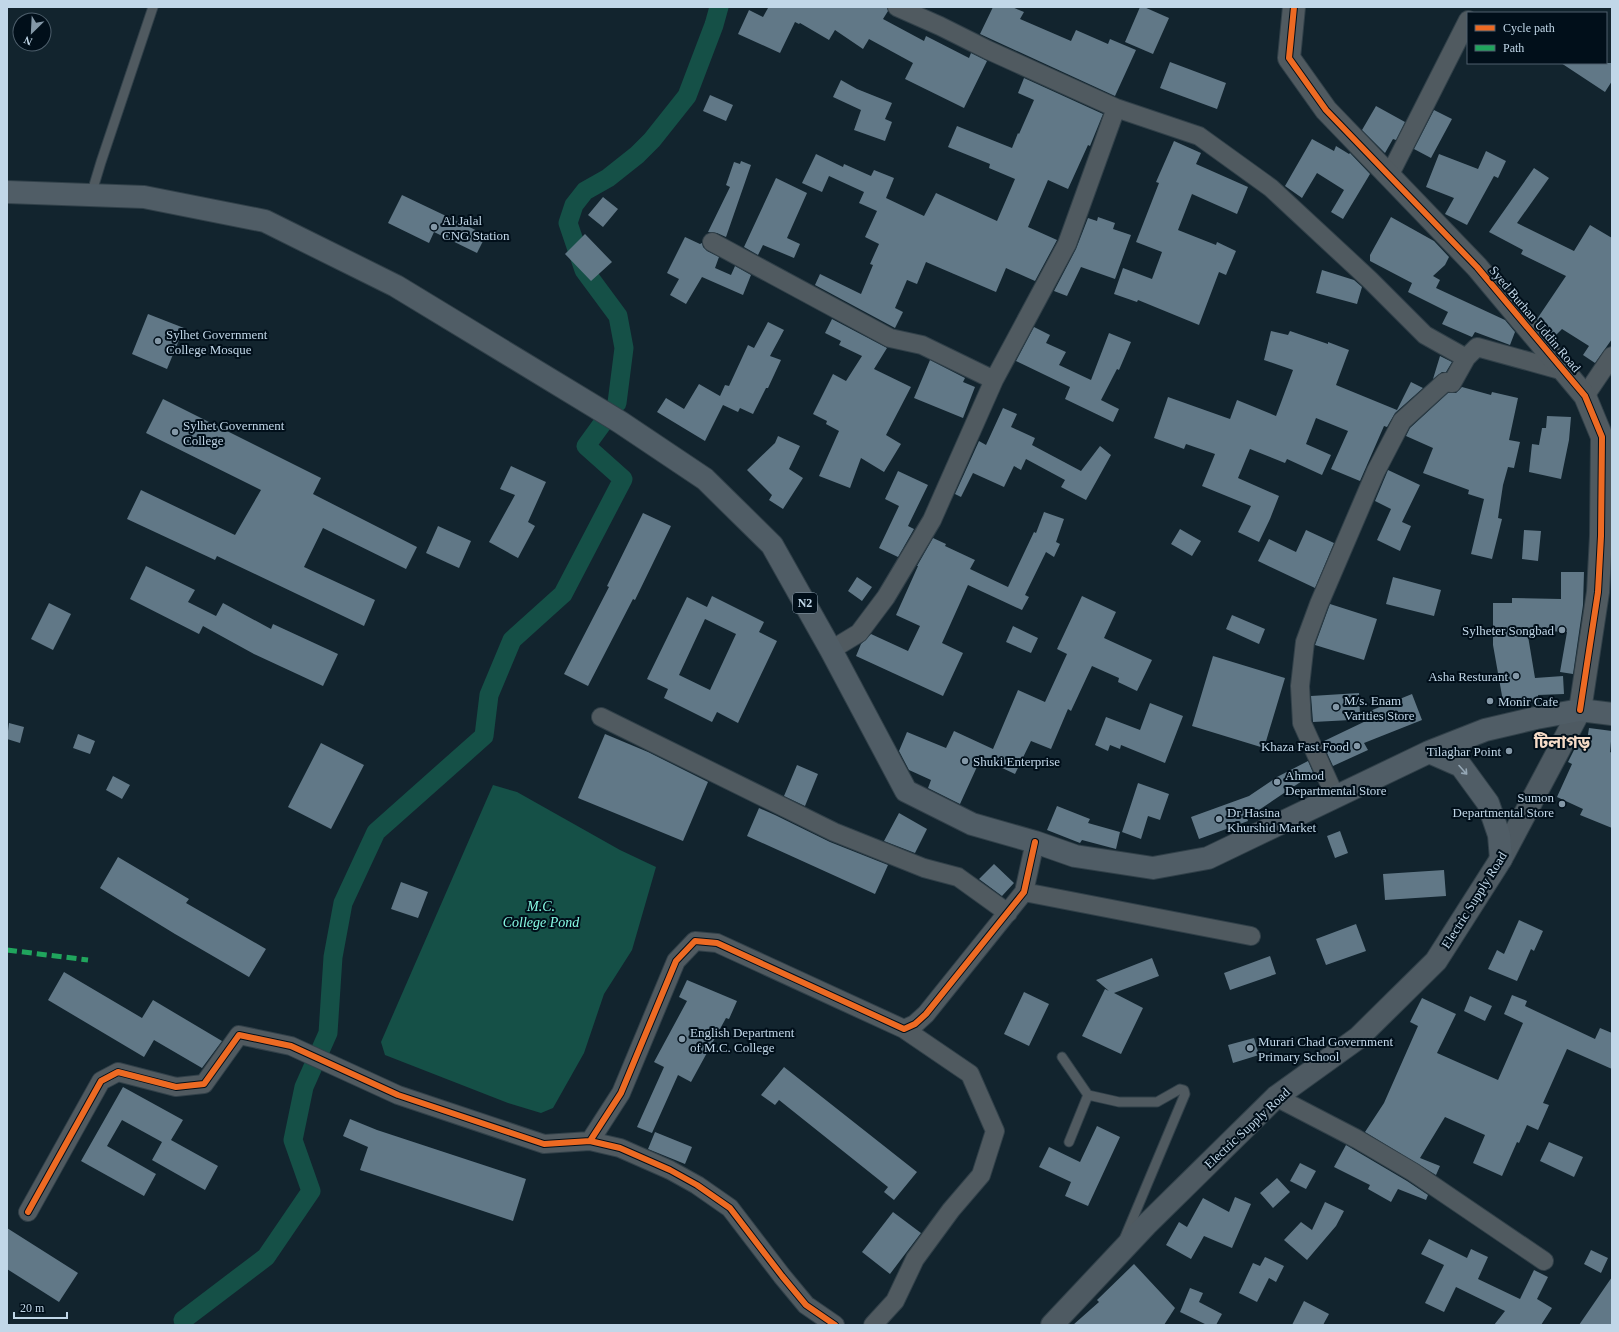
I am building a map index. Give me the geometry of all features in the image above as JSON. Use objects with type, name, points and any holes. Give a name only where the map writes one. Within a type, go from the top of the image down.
[{"type":"highway","name":"N2","points":[[7,192],[144,197],[265,221],[396,286],[613,418],[705,479],[772,545],[831,650],[906,791],[972,824],[1035,842],[1075,856],[1153,868],[1208,858],[1429,752],[1485,730],[1536,718],[1580,710],[1612,714]]},
{"type":"highway","points":[[1429,752],[1461,766],[1488,803],[1499,835],[1501,859]]},
{"type":"main road","name":"Electric Supply Road","points":[[1052,1325],[1146,1225],[1276,1097],[1358,1038],[1436,961],[1501,859],[1580,710]]},
{"type":"street","points":[[897,7],[1116,108],[1199,136],[1265,183],[1370,280],[1425,335],[1466,358]]},
{"type":"street","name":"Syed Burhan Uddin Road","points":[[1294,7],[1289,58],[1326,110],[1477,267],[1585,396],[1602,436],[1601,536],[1598,592],[1580,710]]},
{"type":"street","points":[[1389,176],[1467,22]]},
{"type":"street","points":[[831,650],[859,633],[886,596],[928,526],[994,380],[1067,244],[1116,108]]},
{"type":"street","points":[[712,242],[890,338],[922,345],[994,380]]},
{"type":"street","points":[[1335,796],[1302,723],[1300,686],[1305,642],[1319,604],[1376,471],[1402,420],[1445,382],[1452,383],[1466,358],[1477,347],[1564,371]]},
{"type":"street","points":[[1585,396],[1612,356]]},
{"type":"street","points":[[601,717],[834,832],[924,868],[958,877],[1008,913]]},
{"type":"street","points":[[904,1029],[915,1024],[926,1014],[1024,892],[1035,842]]},
{"type":"street","points":[[1024,892],[1251,936]]},
{"type":"street","points":[[590,1140],[621,1093],[676,961],[694,942],[717,943],[904,1029],[970,1074],[995,1131],[980,1175],[951,1210],[915,1259],[894,1301],[873,1325]]},
{"type":"street","points":[[28,1212],[101,1081],[118,1072],[176,1087],[204,1084],[239,1035],[291,1046],[398,1095],[544,1144],[590,1140],[620,1148],[670,1170],[698,1185],[730,1208],[806,1305],[836,1325]]},
{"type":"street","points":[[1276,1097],[1357,1139],[1413,1172],[1544,1261]]},
{"type":"lane","points":[[91,195],[153,7]]},
{"type":"lane","points":[[1062,1057],[1088,1095],[1119,1102],[1157,1102],[1180,1089],[1184,1090],[1185,1094],[1117,1255]]},
{"type":"lane","points":[[1069,1142],[1088,1095]]},
{"type":"water","name":"M.C. College Pond","points":[[493,785],[517,792],[620,850],[656,867],[632,950],[604,994],[584,1053],[553,1108],[541,1113],[508,1103],[385,1055],[381,1042]]},
{"type":"building","points":[[766,7],[887,7],[888,11],[883,19],[924,41],[926,36],[969,58],[971,53],[987,61],[964,108],[905,79],[913,63],[869,39],[863,49],[835,30],[829,40],[800,23],[795,22],[780,53],[738,34],[749,10],[763,17],[768,8]]},
{"type":"building","points":[[993,7],[1012,7],[1024,12],[1020,19],[1071,41],[1076,30],[1108,44],[1110,39],[1136,50],[1115,96],[980,34]]},
{"type":"building","points":[[1140,7],[1144,7],[1169,18],[1153,54],[1125,42]]},
{"type":"building","points":[[1170,62],[1226,83],[1217,109],[1160,88]]},
{"type":"building","points":[[1612,63],[1612,81],[1605,92],[1563,64]]},
{"type":"building","points":[[1024,78],[1103,114],[1090,146],[1088,145],[1068,189],[1048,180],[1028,227],[1057,240],[1035,281],[1006,268],[996,292],[926,262],[917,284],[907,280],[895,308],[903,312],[895,328],[815,285],[820,274],[861,294],[873,265],[870,264],[879,244],[865,237],[877,211],[859,203],[864,192],[829,176],[822,192],[802,183],[816,154],[843,167],[844,164],[871,176],[874,170],[894,178],[886,198],[924,216],[936,193],[997,221],[1015,179],[989,168],[990,164],[948,147],[957,126],[1012,148],[1034,100],[1018,93]]},
{"type":"building","points":[[841,80],[857,89],[892,103],[885,119],[892,122],[885,141],[854,130],[861,110],[833,97]]},
{"type":"building","points":[[710,95],[733,105],[726,121],[703,111]]},
{"type":"building","points":[[1376,106],[1405,122],[1396,140],[1393,139],[1385,153],[1362,130]]},
{"type":"building","points":[[1434,110],[1452,119],[1431,158],[1414,149]]},
{"type":"building","points":[[1312,139],[1334,151],[1336,146],[1349,154],[1350,153],[1370,174],[1343,219],[1331,212],[1344,190],[1317,173],[1302,198],[1285,186]]},
{"type":"building","points":[[1174,141],[1201,153],[1196,164],[1248,187],[1237,214],[1192,194],[1178,230],[1216,245],[1217,242],[1236,251],[1226,275],[1219,272],[1199,325],[1138,300],[1137,302],[1114,294],[1123,268],[1152,279],[1162,252],[1136,242],[1159,183],[1156,182]]},
{"type":"building","points":[[1486,151],[1506,161],[1498,178],[1494,176],[1467,225],[1445,214],[1454,198],[1426,187],[1439,154],[1478,169]]},
{"type":"building","points":[[741,161],[751,165],[726,237],[717,233],[708,232],[730,187],[726,185],[734,162],[740,164]]},
{"type":"building","points":[[1534,168],[1549,178],[1517,223],[1574,251],[1590,225],[1612,238],[1612,339],[1595,363],[1583,355],[1589,346],[1562,329],[1553,338],[1537,319],[1566,276],[1521,254],[1523,250],[1489,232]]},
{"type":"building","points":[[776,178],[807,193],[787,238],[800,244],[794,258],[763,245],[758,255],[744,247]]},
{"type":"building","name":"Al Jalal CNG Station","points":[[402,195],[486,235],[477,253],[434,232],[429,243],[388,223]]},
{"type":"building","points":[[603,197],[618,209],[603,227],[588,215]]},
{"type":"building","points":[[1098,217],[1115,223],[1113,229],[1131,235],[1115,279],[1081,267],[1067,296],[1054,291],[1076,249],[1088,218],[1097,221]]},
{"type":"building","points":[[1391,217],[1434,241],[1449,257],[1445,265],[1433,276],[1440,280],[1436,288],[1505,320],[1515,332],[1510,345],[1475,332],[1472,337],[1442,324],[1448,312],[1408,292],[1412,283],[1370,261],[1370,255]]},
{"type":"building","points":[[585,234],[612,262],[591,281],[565,254]]},
{"type":"building","points":[[685,237],[700,244],[702,243],[703,247],[707,251],[719,257],[715,268],[731,275],[735,266],[751,275],[743,295],[702,277],[686,304],[670,295],[679,279],[667,273]]},
{"type":"building","points":[[1322,270],[1354,280],[1362,287],[1357,304],[1316,293]]},
{"type":"building","name":"Sylhet Government College Mosque","points":[[148,314],[184,328],[167,369],[132,354]]},
{"type":"building","points":[[832,319],[887,348],[874,369],[911,387],[886,435],[901,444],[884,472],[861,458],[850,488],[819,476],[839,431],[826,424],[827,421],[813,414],[833,374],[846,381],[862,356],[839,345],[841,341],[825,333]]},
{"type":"building","points":[[768,322],[784,330],[770,356],[781,360],[768,388],[766,388],[753,414],[740,408],[738,412],[723,405],[705,441],[657,412],[666,398],[684,409],[699,384],[720,396],[725,385],[729,386],[748,345],[754,348]]},
{"type":"building","points":[[1034,327],[1050,335],[1046,343],[1066,352],[1059,365],[1091,380],[1109,333],[1131,342],[1119,370],[1117,369],[1101,400],[1119,409],[1113,422],[1065,399],[1070,387],[1016,361]]},
{"type":"building","points":[[1271,331],[1288,335],[1290,331],[1349,350],[1336,385],[1397,410],[1411,382],[1423,388],[1395,413],[1387,427],[1384,426],[1360,481],[1331,469],[1348,431],[1316,418],[1306,444],[1331,455],[1322,475],[1287,459],[1285,463],[1250,449],[1238,478],[1279,496],[1259,542],[1238,532],[1251,506],[1202,486],[1215,454],[1186,444],[1184,449],[1154,438],[1168,397],[1230,419],[1237,400],[1276,416],[1293,370],[1264,360]]},
{"type":"building","points":[[1440,356],[1452,362],[1446,372],[1442,372],[1433,379]]},
{"type":"building","points":[[930,360],[965,378],[963,382],[975,387],[963,418],[914,398]]},
{"type":"building","points":[[1462,387],[1491,395],[1492,392],[1518,398],[1509,440],[1520,442],[1514,468],[1508,467],[1503,485],[1498,518],[1502,519],[1492,559],[1471,554],[1484,499],[1468,494],[1469,490],[1423,473],[1433,448],[1406,436],[1410,428],[1448,393],[1456,393]]},
{"type":"building","points":[[163,399],[321,478],[313,494],[417,547],[406,569],[323,528],[304,567],[375,600],[364,626],[217,556],[215,560],[127,519],[141,490],[235,535],[261,490],[146,433]]},
{"type":"building","points":[[1003,408],[1017,414],[1011,427],[1035,438],[1032,445],[1081,471],[1100,446],[1111,455],[1086,500],[1061,487],[1065,480],[1026,459],[1021,470],[1014,466],[1004,487],[973,473],[961,497],[955,494],[979,441],[986,445]]},
{"type":"building","points":[[1547,416],[1571,417],[1569,440],[1561,479],[1529,472],[1532,444],[1539,445],[1542,428],[1546,428]]},
{"type":"building","points":[[778,436],[800,446],[789,469],[803,478],[783,509],[769,500],[772,495],[747,470],[775,443]]},
{"type":"building","points":[[511,466],[546,482],[528,522],[535,526],[518,558],[489,542],[515,495],[500,489]]},
{"type":"building","points":[[1388,470],[1420,485],[1402,522],[1411,526],[1400,551],[1377,540],[1391,509],[1375,501]]},
{"type":"building","points":[[898,471],[928,485],[908,526],[914,529],[898,557],[879,548],[899,506],[885,499]]},
{"type":"building","points":[[1044,512],[1064,519],[1056,542],[1060,544],[1054,557],[1046,552],[1025,595],[1029,597],[1022,610],[968,585],[942,643],[963,653],[943,696],[856,656],[861,644],[871,634],[908,651],[920,626],[896,615],[917,566],[933,538],[946,544],[945,546],[975,560],[970,569],[1008,587],[1034,532],[1036,533]]},
{"type":"building","points":[[643,513],[671,526],[635,600],[633,599],[588,686],[564,674],[609,587],[607,586]]},
{"type":"building","points":[[438,526],[471,541],[459,568],[426,553]]},
{"type":"building","points":[[1180,529],[1201,541],[1192,556],[1171,544]]},
{"type":"building","points":[[1306,530],[1334,543],[1315,588],[1258,561],[1269,539],[1296,552]]},
{"type":"building","points":[[1524,530],[1541,531],[1538,561],[1522,559]]},
{"type":"building","points":[[146,566],[195,590],[188,602],[216,616],[223,603],[271,629],[273,624],[338,654],[323,686],[254,654],[203,626],[199,634],[130,599]]},
{"type":"building","points":[[1561,572],[1584,572],[1583,605],[1573,674],[1560,672],[1567,632],[1527,630],[1535,678],[1563,676],[1564,694],[1538,695],[1539,701],[1504,707],[1493,645],[1493,603],[1512,603],[1512,598],[1561,599]]},
{"type":"building","points":[[857,577],[872,587],[862,601],[848,591]]},
{"type":"building","points":[[1393,577],[1441,590],[1434,616],[1386,604]]},
{"type":"building","points":[[712,596],[764,622],[759,632],[777,641],[738,723],[717,712],[712,722],[664,698],[668,689],[647,679],[687,597],[707,607]],"holes":[[[705,619],[736,634],[710,690],[679,675]]]},
{"type":"building","points":[[1082,596],[1116,612],[1104,638],[1152,660],[1137,691],[1118,682],[1119,678],[1092,666],[1071,711],[1068,709],[1051,749],[1031,741],[1015,774],[981,758],[960,804],[928,788],[931,780],[909,770],[899,751],[907,732],[946,748],[954,731],[993,749],[1018,690],[1045,702],[1067,654],[1057,649]]},
{"type":"building","points":[[49,603],[71,614],[53,650],[31,639]]},
{"type":"building","points":[[1330,604],[1377,619],[1364,660],[1315,645]]},
{"type":"building","points":[[1232,615],[1265,629],[1259,644],[1226,629]]},
{"type":"building","points":[[1013,626],[1038,638],[1031,653],[1006,642]]},
{"type":"building","points":[[1213,656],[1285,678],[1264,748],[1192,726]]},
{"type":"building","points":[[1359,693],[1360,715],[1412,694],[1422,720],[1364,743],[1368,750],[1333,766],[1322,742],[1370,719],[1313,722],[1311,696]]},
{"type":"building","points":[[1150,703],[1183,716],[1165,763],[1121,745],[1120,749],[1110,745],[1108,751],[1095,745],[1106,717],[1140,730]]},
{"type":"building","points":[[9,723],[24,727],[20,743],[7,739]]},
{"type":"building","points":[[1589,728],[1612,731],[1610,752],[1612,753],[1612,828],[1580,815],[1583,809],[1557,797],[1572,764],[1568,762],[1580,738],[1587,741]]},
{"type":"building","points":[[78,734],[95,741],[90,754],[73,748]]},
{"type":"building","points":[[605,734],[648,752],[708,782],[683,841],[578,798]]},
{"type":"building","points":[[321,743],[364,765],[331,829],[288,807]]},
{"type":"building","points":[[1308,761],[1314,775],[1299,783],[1247,818],[1248,821],[1199,839],[1191,817],[1249,796],[1277,777]]},
{"type":"building","points":[[797,765],[818,774],[805,806],[784,796]]},
{"type":"building","points":[[113,776],[130,785],[122,799],[106,790]]},
{"type":"building","points":[[1138,783],[1169,794],[1160,820],[1148,816],[1141,839],[1122,832]]},
{"type":"building","points":[[1057,806],[1090,819],[1088,823],[1120,832],[1116,849],[1082,840],[1080,843],[1047,830]]},
{"type":"building","points":[[759,808],[830,842],[888,865],[875,894],[747,836]]},
{"type":"building","points":[[899,813],[927,829],[915,853],[884,841]]},
{"type":"building","points":[[1340,831],[1348,853],[1335,858],[1327,836]]},
{"type":"building","points":[[118,857],[189,899],[186,903],[266,949],[249,977],[100,888]]},
{"type":"building","points":[[994,864],[1014,883],[1002,896],[979,879]]},
{"type":"building","points":[[1444,870],[1446,896],[1385,900],[1383,874]]},
{"type":"building","points":[[401,882],[428,892],[418,918],[391,909]]},
{"type":"building","points":[[1519,920],[1543,931],[1534,951],[1531,949],[1517,981],[1488,969],[1497,950],[1504,954]]},
{"type":"building","points":[[1356,924],[1366,951],[1326,965],[1316,939]]},
{"type":"building","points":[[1270,956],[1276,974],[1230,990],[1224,973]]},
{"type":"building","points":[[1152,958],[1159,976],[1114,993],[1143,1008],[1121,1054],[1082,1036],[1105,989],[1109,991],[1096,980]]},
{"type":"building","points":[[64,972],[142,1018],[153,1000],[222,1041],[202,1068],[154,1040],[144,1057],[48,1000]]},
{"type":"building","points":[[687,980],[737,1001],[729,1019],[726,1018],[691,1082],[678,1075],[652,1133],[637,1127],[664,1067],[654,1062],[687,1001],[679,997]]},
{"type":"building","points":[[1024,992],[1049,1004],[1029,1046],[1004,1034]]},
{"type":"building","points":[[1512,995],[1527,1001],[1525,1006],[1595,1039],[1600,1028],[1612,1033],[1612,1069],[1567,1049],[1543,1103],[1549,1105],[1538,1130],[1527,1125],[1519,1143],[1517,1142],[1502,1176],[1473,1163],[1485,1135],[1445,1117],[1420,1158],[1440,1166],[1436,1175],[1365,1132],[1384,1103],[1418,1026],[1410,1022],[1422,998],[1456,1014],[1437,1053],[1498,1080],[1523,1023],[1504,1014]]},
{"type":"building","points":[[1470,996],[1492,1006],[1485,1021],[1464,1011]]},
{"type":"building","points":[[1254,1038],[1259,1055],[1233,1063],[1228,1045]]},
{"type":"building","points":[[784,1067],[917,1172],[894,1200],[884,1192],[888,1187],[779,1100],[775,1105],[761,1095]]},
{"type":"building","points":[[123,1087],[183,1120],[171,1140],[218,1166],[205,1190],[152,1160],[162,1142],[122,1120],[107,1146],[156,1174],[144,1196],[81,1161]]},
{"type":"building","points":[[350,1119],[377,1130],[526,1179],[513,1221],[360,1170],[368,1147],[343,1136]]},
{"type":"building","points":[[1097,1126],[1120,1137],[1088,1206],[1065,1196],[1071,1182],[1039,1167],[1049,1147],[1080,1162]]},
{"type":"building","points":[[655,1132],[692,1147],[685,1164],[648,1149]]},
{"type":"building","points":[[1549,1142],[1583,1157],[1574,1177],[1540,1161]]},
{"type":"building","points":[[1346,1145],[1428,1195],[1426,1200],[1398,1189],[1391,1202],[1368,1189],[1370,1185],[1334,1167]]},
{"type":"building","points":[[1300,1163],[1316,1171],[1306,1189],[1290,1181]]},
{"type":"building","points":[[1277,1178],[1290,1192],[1273,1208],[1260,1193]]},
{"type":"building","points":[[1235,1197],[1251,1204],[1232,1248],[1204,1236],[1191,1259],[1166,1245],[1179,1222],[1187,1227],[1203,1198],[1229,1212]]},
{"type":"building","points":[[1325,1202],[1344,1211],[1336,1226],[1307,1260],[1284,1240],[1301,1222],[1312,1230]]},
{"type":"building","points":[[893,1212],[921,1233],[890,1274],[862,1252]]},
{"type":"building","points":[[7,1228],[78,1273],[59,1302],[7,1269]]},
{"type":"building","points":[[1429,1239],[1467,1258],[1471,1249],[1488,1257],[1478,1279],[1520,1299],[1534,1270],[1548,1277],[1537,1299],[1552,1308],[1541,1325],[1494,1325],[1505,1311],[1456,1287],[1444,1312],[1425,1303],[1444,1265],[1421,1254]]},
{"type":"building","points":[[1591,1250],[1608,1258],[1601,1273],[1584,1264]]},
{"type":"building","points":[[1265,1257],[1284,1266],[1276,1282],[1269,1278],[1257,1302],[1239,1293],[1253,1263],[1260,1266]]},
{"type":"building","points":[[1134,1264],[1175,1308],[1164,1325],[1073,1325],[1099,1302],[1097,1300]]},
{"type":"building","points":[[1612,1277],[1612,1325],[1579,1325]]},
{"type":"building","points":[[1190,1288],[1203,1293],[1199,1302],[1222,1314],[1216,1325],[1207,1325],[1180,1312]]},
{"type":"building","points":[[1304,1301],[1329,1314],[1323,1325],[1292,1325]]},
{"type":"waterway","points":[[617,403],[624,348],[618,316],[584,270],[568,223],[574,205],[585,191],[608,178],[637,155],[652,140],[687,96],[714,25],[719,7]]},
{"type":"waterway","points":[[183,1320],[266,1257],[311,1191],[293,1140],[304,1087],[328,1033],[333,957],[343,903],[376,832],[484,736],[489,695],[512,640],[563,594],[623,479],[586,446],[602,424]]},
{"type":"waterway","points":[[180,1325],[183,1320]]},
{"type":"marked path","points":[[7,950],[88,960]]},
{"type":"cycle path","points":[[1294,7],[1289,58],[1326,110],[1477,267],[1585,396],[1602,437],[1601,536],[1598,592],[1580,710]]},
{"type":"cycle path","points":[[590,1141],[621,1093],[676,961],[695,941],[717,943],[904,1029],[915,1024],[926,1014],[1024,892],[1035,842]]},
{"type":"cycle path","points":[[28,1212],[101,1081],[118,1072],[176,1087],[204,1084],[239,1035],[291,1046],[398,1095],[544,1144],[590,1141],[620,1148],[670,1170],[697,1185],[730,1208],[806,1305],[835,1325]]},
{"type":"place","name":"Al Jalal CNG Station","points":[[434,227]]},
{"type":"place","name":"Sylhet Government College Mosque","points":[[158,341]]},
{"type":"place","name":"Sylhet Government College","points":[[175,432]]},
{"type":"place","name":"Sylheter Songbad","points":[[1562,630]]},
{"type":"place","name":"Asha Resturant","points":[[1516,676]]},
{"type":"place","name":"Monir Cafe","points":[[1490,701]]},
{"type":"place","name":"M/s. Enam Varities Store","points":[[1336,707]]},
{"type":"place","name":"Khaza Fast Food","points":[[1357,746]]},
{"type":"place","name":"Tilaghar Point","points":[[1509,751]]},
{"type":"place","name":"Shuki Enterprise","points":[[965,761]]},
{"type":"place","name":"Ahmod Departmental Store","points":[[1277,782]]},
{"type":"place","name":"Sumon Departmental Store","points":[[1562,804]]},
{"type":"place","name":"Dr Hasina Khurshid Market","points":[[1219,819]]},
{"type":"place","name":"English Department of M.C. College","points":[[682,1039]]},
{"type":"place","name":"Murari Chad Government Primary School","points":[[1250,1048]]},
{"type":"district","name":"টিলাগড়","points":[[1562,742]]}]
